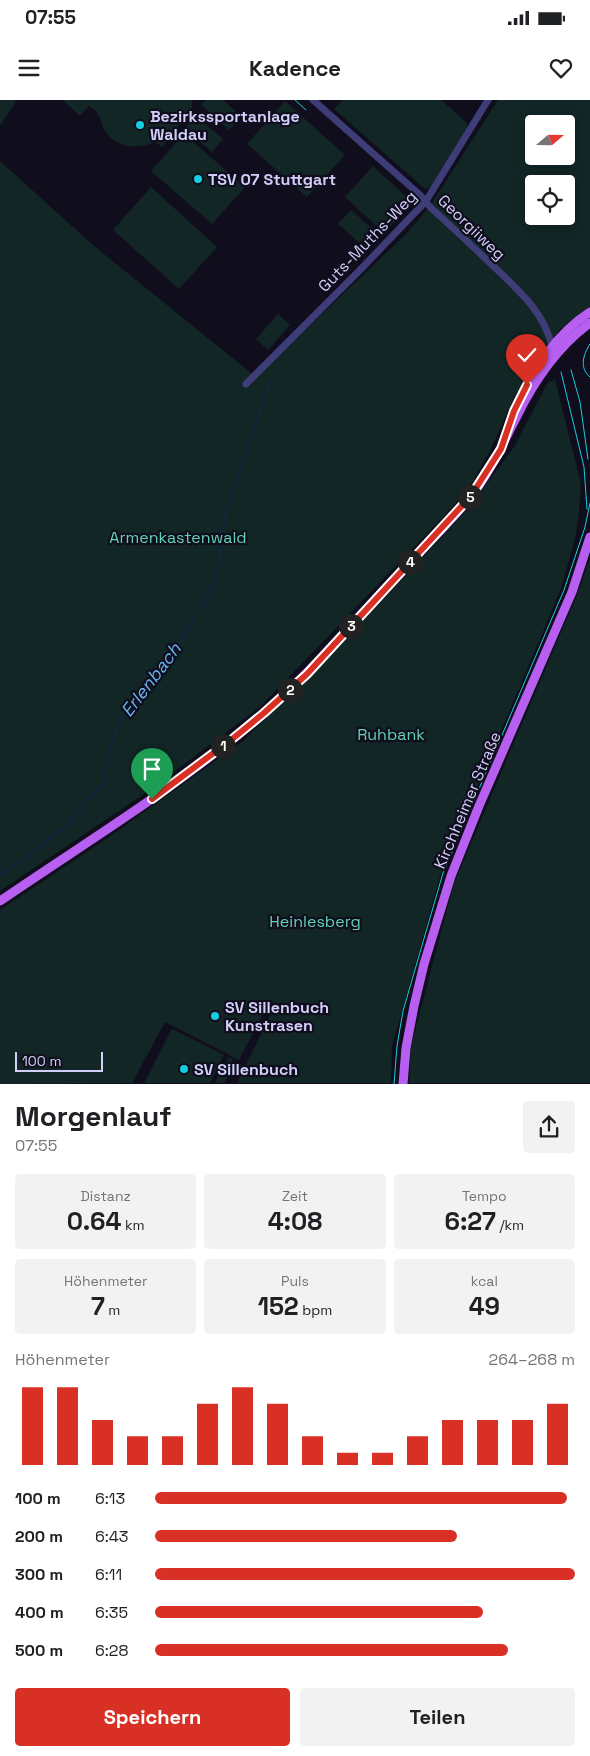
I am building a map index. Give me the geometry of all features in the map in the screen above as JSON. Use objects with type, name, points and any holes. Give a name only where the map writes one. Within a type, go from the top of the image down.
[{"type":"main road","points":[[501,449],[514,411],[527,385],[565,331],[590,312]]},
{"type":"main road","points":[[0,901],[152,799],[231,740],[307,674],[471,496],[501,449],[519,411],[549,362],[568,340],[587,326]]},
{"type":"main road","points":[[549,362],[552,347]]},
{"type":"main road","name":"Kirchheimer Straße","points":[[403,1084],[406,1048],[414,1006],[424,964],[451,876],[479,806],[572,592],[590,537]]},
{"type":"street","name":"Georgiiweg","points":[[313,100],[426,201],[524,296],[544,326],[552,347]]},
{"type":"street","name":"Guts-Muths-Weg","points":[[246,384],[426,201],[488,100]]},
{"type":"green space","points":[[0,100],[17,100],[0,126]]},
{"type":"green space","name":"Bezirkssportanlage Waldau","points":[[63,100],[192,100],[192,108],[162,147],[155,142],[141,146],[127,146],[120,144],[109,135],[103,127],[100,117],[89,106],[80,116]]},
{"type":"green space","points":[[206,100],[223,100],[241,116],[229,130],[201,105]]},
{"type":"green space","points":[[343,100],[441,100],[467,123],[467,127],[431,187],[425,189],[334,109]]},
{"type":"green space","name":"Armenkastenwald","points":[[498,100],[590,100],[590,306],[560,329],[545,350],[514,398],[490,451],[470,486],[445,515],[260,707],[150,790],[0,891],[0,161],[94,246],[256,377],[406,234],[430,206]]},
{"type":"green space","points":[[285,101],[345,155],[307,197],[247,144]]},
{"type":"green space","points":[[195,116],[223,139],[212,152],[184,129]]},
{"type":"green space","name":"TSV 07 Stuttgart","points":[[184,134],[245,187],[212,224],[151,171]]},
{"type":"green space","points":[[373,166],[412,202],[384,233],[345,197]]},
{"type":"green space","points":[[151,187],[217,247],[179,289],[113,230]]},
{"type":"green space","points":[[351,210],[377,233],[364,247],[338,224]]},
{"type":"green space","points":[[278,314],[290,325],[268,350],[256,339]]},
{"type":"green space","points":[[555,380],[581,484],[575,539],[561,589],[441,873],[392,1046],[391,1083],[237,1083],[271,1013],[265,1010],[239,1060],[165,1022],[132,1083],[0,1084],[0,910],[112,835],[243,741],[355,630],[469,508],[514,447],[548,382]]},
{"type":"green space","points":[[590,558],[590,1083],[409,1083],[411,1046],[454,883],[577,595]]},
{"type":"green space","name":"SV Sillenbuch","points":[[172,1029],[224,1055],[210,1083],[144,1083]]},
{"type":"green space","points":[[229,1057],[233,1059],[224,1075],[228,1077],[224,1083],[215,1083]]},
{"type":"waterway","name":"Erlenbach","points":[[200,610],[216,581],[225,514],[270,382]]},
{"type":"waterway","name":"Erlenbach","points":[[0,874],[24,859],[73,821],[90,796],[106,782],[105,767],[120,719],[179,645],[195,617]]},
{"type":"tram line","points":[[295,100],[306,110]]},
{"type":"tram line","points":[[590,344],[583,361],[584,370],[590,377]]},
{"type":"tram line","points":[[571,370],[580,402],[588,459]]},
{"type":"tram line","points":[[561,372],[584,467],[587,509]]},
{"type":"tram line","points":[[394,1084],[397,1046],[403,1011],[443,873],[564,590],[585,527],[590,503]]},
{"type":"place","name":"Bezirkssportanlage Waldau","points":[[140,125]]},
{"type":"place","name":"TSV 07 Stuttgart","points":[[198,179]]},
{"type":"place","name":"SV Sillenbuch Kunstrasen","points":[[215,1016]]},
{"type":"place","name":"SV Sillenbuch","points":[[184,1069]]},
{"type":"route","points":[[152,799],[231,740],[307,674],[471,496],[501,449],[514,411],[527,385]]},
{"type":"park label","name":"Ruhbank","points":[[391,734]]},
{"type":"park label","name":"Heinlesberg","points":[[315,921]]}]
